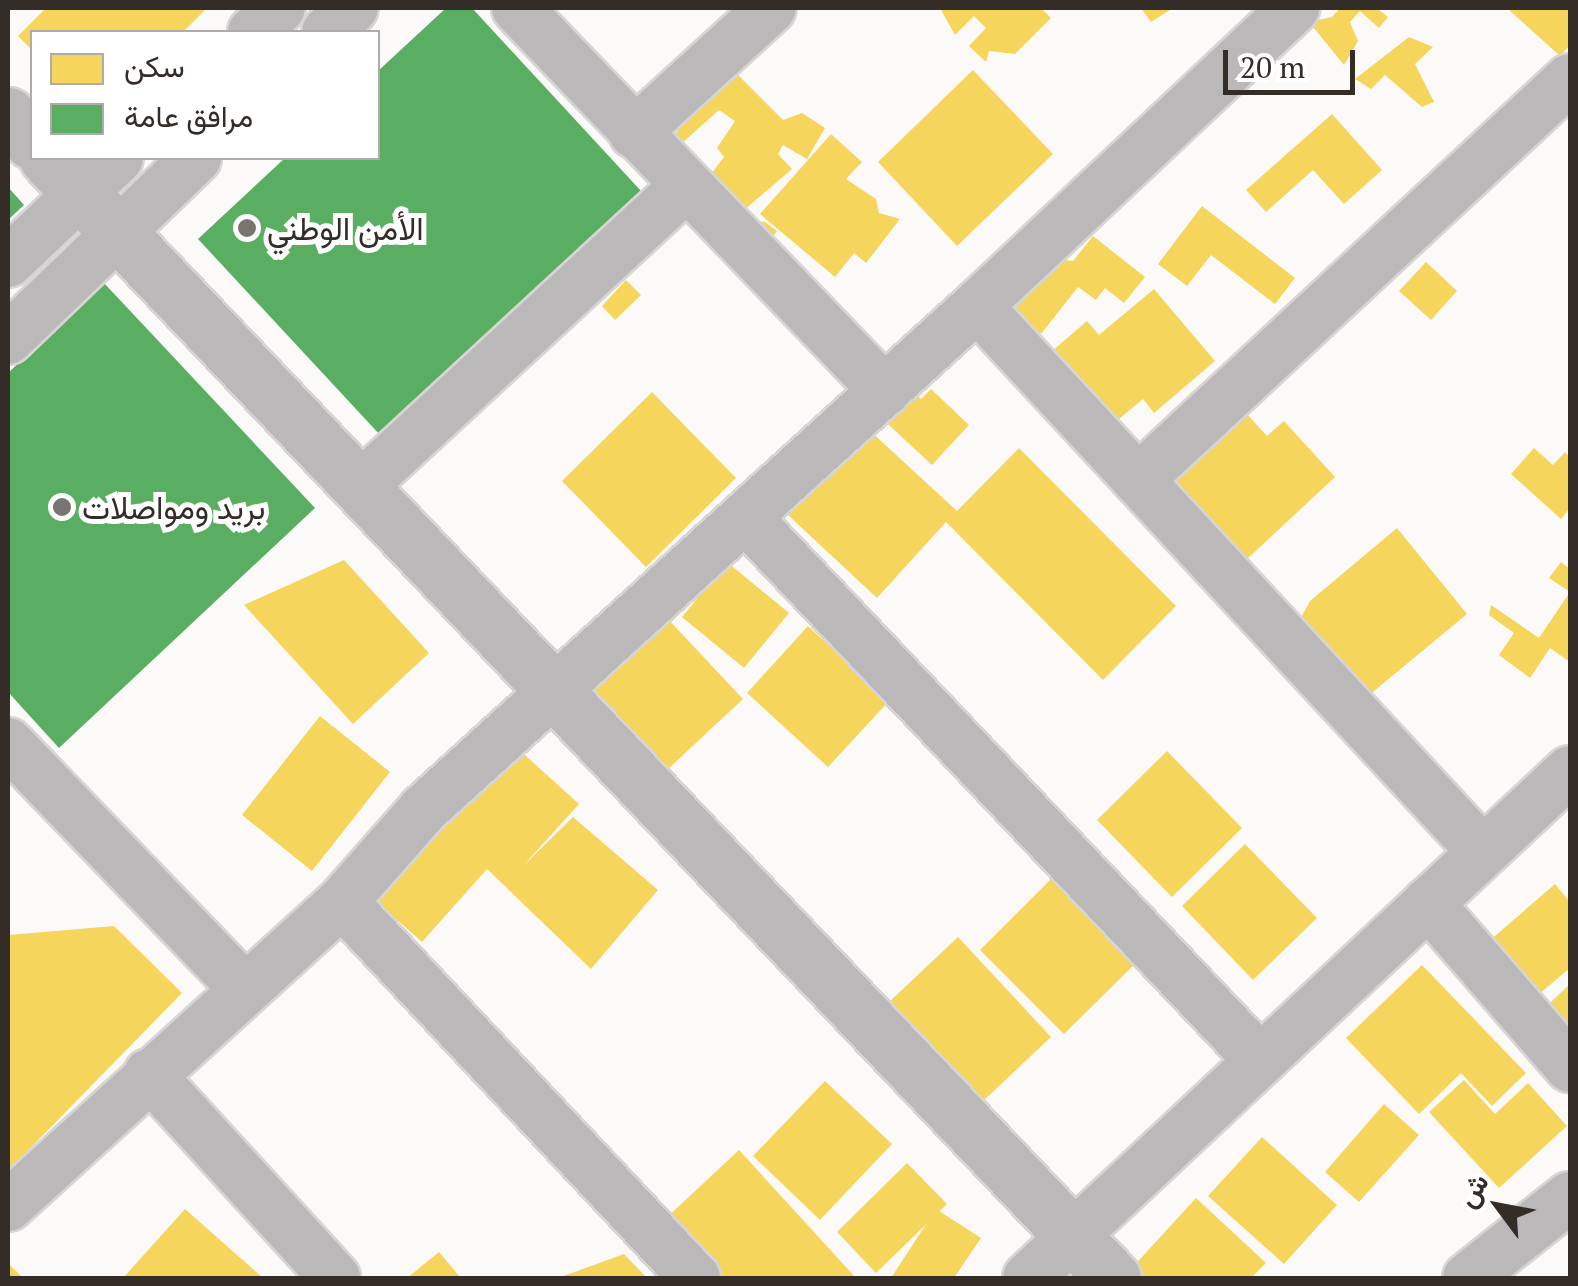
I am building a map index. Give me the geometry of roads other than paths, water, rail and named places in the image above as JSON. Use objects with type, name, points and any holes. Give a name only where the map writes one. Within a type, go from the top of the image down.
[{"type":"street","points":[[255,30],[280,8]]},
{"type":"street","points":[[329,30],[354,8]]},
{"type":"street","points":[[517,8],[685,187],[886,391]]},
{"type":"street","points":[[634,133],[771,8]]},
{"type":"street","points":[[8,1206],[243,987],[342,902],[423,810],[886,391],[1294,8]]},
{"type":"street","points":[[1138,480],[1570,80]]},
{"type":"street","points":[[8,115],[30,140]]},
{"type":"street","points":[[8,339],[194,160]]},
{"type":"street","points":[[8,262],[82,170],[117,232],[1113,1278]]},
{"type":"street","points":[[361,486],[685,187]]},
{"type":"street","points":[[977,306],[1483,852]]},
{"type":"street","points":[[746,518],[1260,1060]]},
{"type":"street","points":[[8,743],[243,987]]},
{"type":"street","points":[[1028,1278],[1570,771]]},
{"type":"street","points":[[342,902],[695,1278]]},
{"type":"street","points":[[1428,903],[1570,1067]]},
{"type":"street","points":[[150,1074],[335,1278]]},
{"type":"street","points":[[1468,1278],[1570,1197]]},
{"type":"place","name":"الأمن الوطني","points":[[247,228]]},
{"type":"place","name":"بريد ومواصلات","points":[[62,507]]}]
